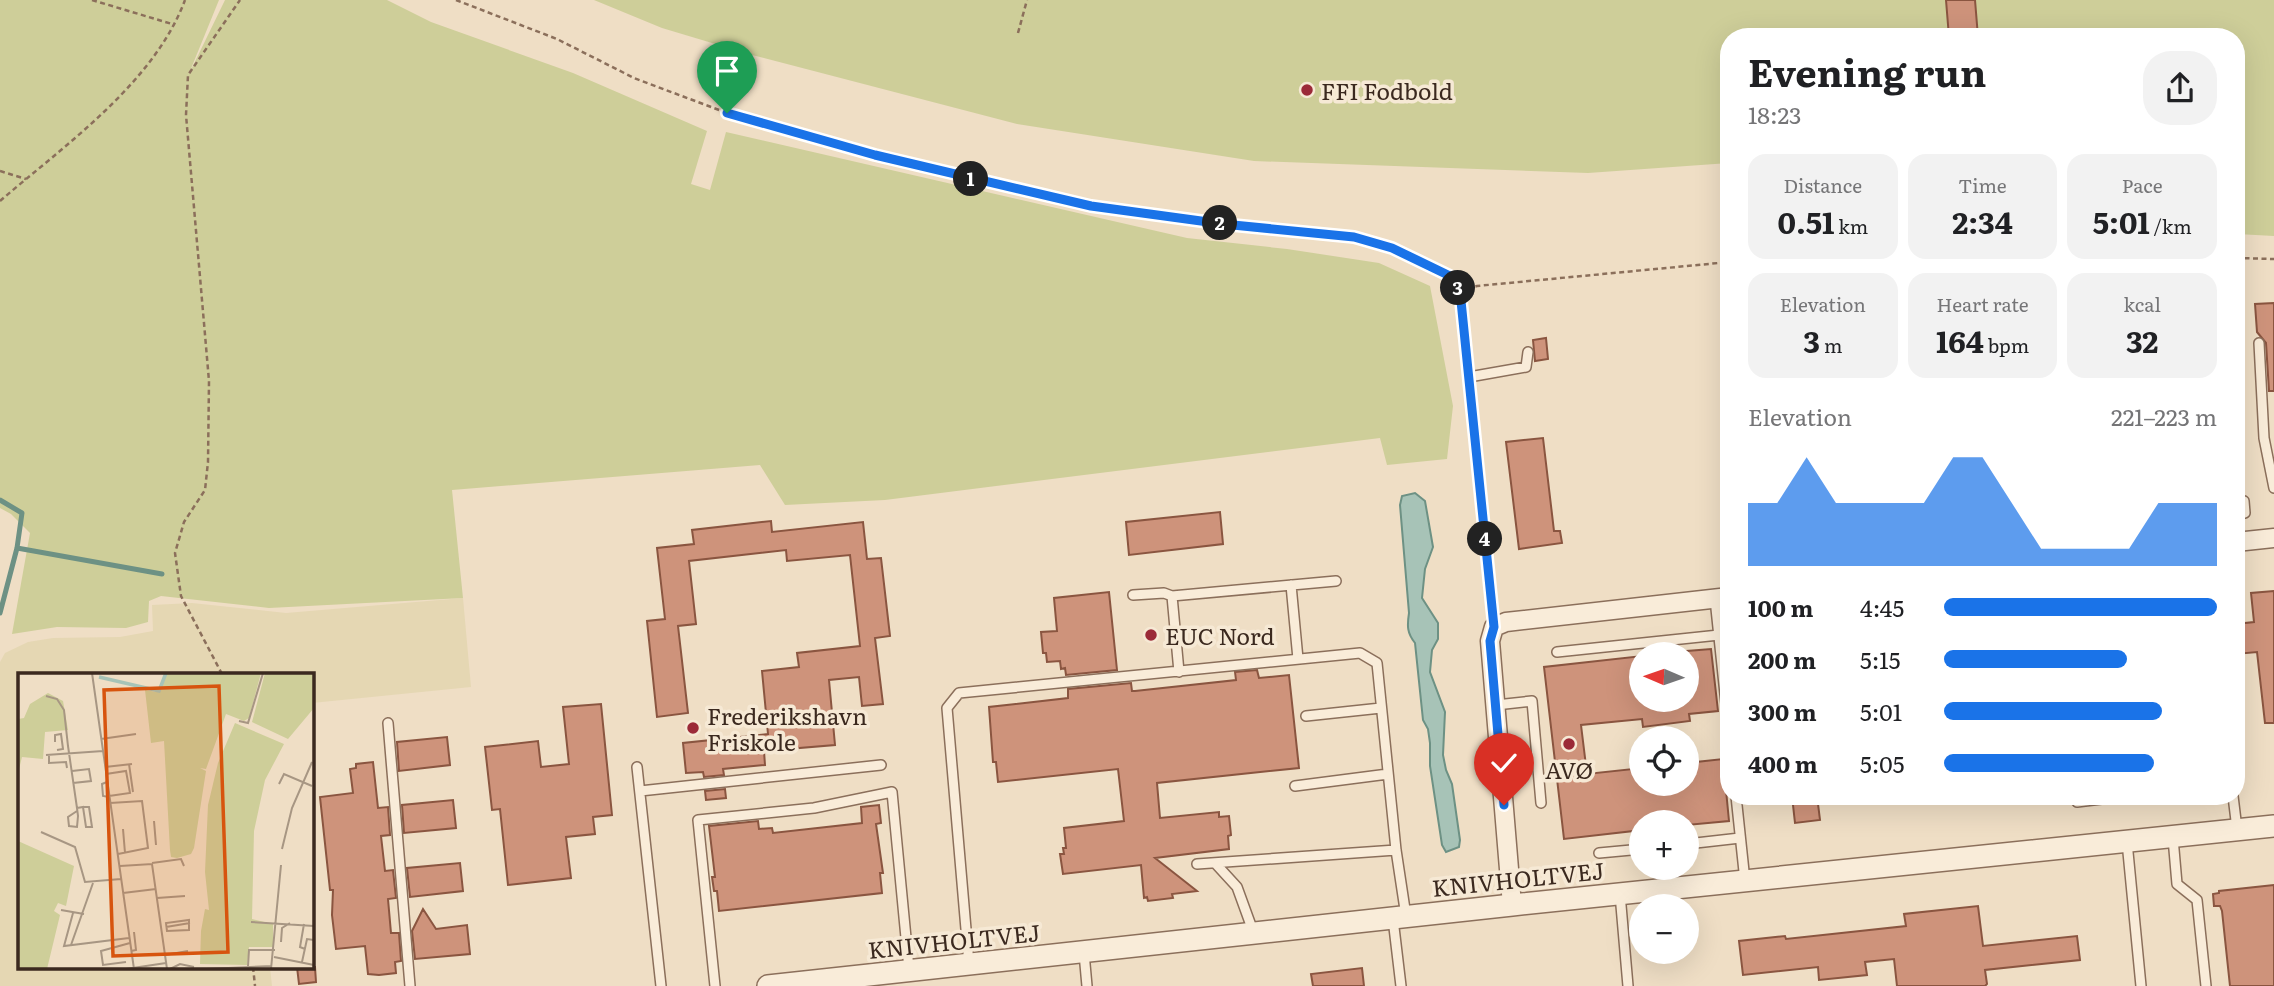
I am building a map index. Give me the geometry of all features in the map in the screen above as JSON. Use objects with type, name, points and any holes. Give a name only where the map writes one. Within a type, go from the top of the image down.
[{"type":"street","points":[[2245,541],[2274,538]]},
{"type":"street","points":[[1513,905],[1490,641],[1494,627],[1506,622],[1720,598]]},
{"type":"street","name":"KNIVHOLTVEJ","points":[[778,985],[915,973],[1399,917],[2274,826]]},
{"type":"lane","points":[[2259,343],[2263,438],[2274,488]]},
{"type":"lane","points":[[1494,627],[1469,377],[1527,367],[1528,352]]},
{"type":"lane","points":[[1133,595],[1164,593],[1172,596],[1336,581]]},
{"type":"lane","points":[[1291,585],[1298,659]]},
{"type":"lane","points":[[1172,596],[1179,672]]},
{"type":"lane","points":[[1720,623],[1720,645]]},
{"type":"lane","points":[[1557,652],[1719,635]]},
{"type":"lane","points":[[969,965],[947,708],[959,693],[1360,653],[1377,663],[1396,850],[1401,986]]},
{"type":"lane","points":[[1496,705],[1532,701],[1541,803]]},
{"type":"lane","points":[[1306,716],[1381,708]]},
{"type":"lane","points":[[388,723],[410,986]]},
{"type":"lane","points":[[640,791],[881,765]]},
{"type":"lane","points":[[637,767],[661,986]]},
{"type":"lane","points":[[1294,786],[1388,774]]},
{"type":"lane","points":[[715,986],[698,820],[814,808],[892,792],[915,973]]},
{"type":"lane","points":[[1737,805],[1745,881]]},
{"type":"lane","points":[[2234,805],[2237,831]]},
{"type":"lane","points":[[1699,843],[1740,838]]},
{"type":"lane","points":[[2173,838],[2177,884],[2197,900],[2206,986]]},
{"type":"lane","points":[[2127,842],[2141,986]]},
{"type":"lane","points":[[1197,864],[1396,850]]},
{"type":"lane","points":[[1599,853],[1629,850]]},
{"type":"lane","points":[[1215,863],[1237,887],[1254,933]]},
{"type":"lane","points":[[1620,894],[1628,986]]},
{"type":"lane","points":[[1084,952],[1087,986]]},
{"type":"path","points":[[92,0],[173,24]]},
{"type":"path","points":[[0,201],[113,102],[159,50],[185,0]]},
{"type":"path","points":[[221,673],[181,597],[175,553],[184,522],[205,490],[208,462],[209,381],[186,115],[188,75],[240,0]]},
{"type":"path","points":[[456,0],[557,39],[634,78],[727,113],[800,134],[993,184],[1091,206],[1223,224],[1354,237],[1392,248],[1450,276],[1460,291],[1469,377]]},
{"type":"path","points":[[1018,33],[1027,0]]},
{"type":"path","points":[[0,171],[26,179]]},
{"type":"path","points":[[2245,258],[2274,259]]},
{"type":"path","points":[[1460,291],[1477,286],[1720,263]]},
{"type":"path","points":[[253,968],[255,986]]},
{"type":"shaded area","points":[[1415,493],[1425,501],[1433,547],[1425,569],[1422,598],[1438,623],[1438,639],[1432,650],[1430,672],[1445,712],[1443,755],[1452,784],[1460,840],[1459,847],[1446,852],[1442,845],[1430,766],[1428,729],[1423,720],[1415,643],[1408,626],[1400,505],[1402,496]]},
{"type":"shaded area","points":[[463,598],[471,687],[313,703],[313,673],[18,673],[18,968],[270,968],[272,986],[0,986],[0,662],[5,653],[28,642],[53,638],[120,637],[153,631],[152,605],[192,603],[286,613]]},
{"type":"green space","points":[[0,0],[219,0],[188,76],[225,0],[387,0],[431,22],[573,73],[707,131],[691,184],[710,190],[726,132],[1187,238],[1379,263],[1430,286],[1453,406],[1447,459],[1387,465],[1380,438],[885,500],[785,505],[760,465],[452,490],[463,598],[269,608],[161,596],[149,601],[148,622],[126,628],[57,627],[12,634],[30,533],[11,514],[0,508]]},
{"type":"green space","name":"FFI Fodbold","points":[[594,0],[2274,0],[2274,236],[2245,234],[2245,28],[1720,28],[1720,164],[1588,173],[1254,161],[1017,124],[752,55],[662,28]]},
{"type":"building","points":[[1946,0],[1975,0],[1977,28],[1948,28]]},
{"type":"building","points":[[2274,303],[2274,391],[2269,391],[2266,343],[2257,332],[2255,304]]},
{"type":"building","points":[[1546,338],[1548,359],[1535,361],[1533,340]]},
{"type":"building","points":[[1543,438],[1554,531],[1560,531],[1562,543],[1519,549],[1506,442]]},
{"type":"building","points":[[1220,512],[1223,544],[1129,555],[1126,522]]},
{"type":"building","points":[[771,521],[772,532],[863,522],[867,559],[881,558],[890,636],[875,638],[883,704],[862,706],[859,677],[829,680],[835,745],[764,751],[765,765],[723,769],[724,775],[704,777],[703,772],[686,773],[683,743],[768,734],[762,671],[799,667],[797,653],[860,646],[850,555],[787,561],[786,550],[689,561],[696,624],[678,626],[688,713],[657,717],[647,621],[665,619],[657,548],[694,544],[692,530]]},
{"type":"building","points":[[2274,591],[2274,723],[2265,723],[2257,652],[2245,653],[2245,623],[2254,622],[2251,593]]},
{"type":"building","points":[[1109,592],[1117,670],[1066,675],[1065,668],[1061,669],[1060,661],[1047,662],[1046,653],[1043,653],[1041,632],[1057,631],[1054,598]]},
{"type":"building","name":"AVØ","points":[[1711,649],[1718,711],[1689,714],[1690,721],[1651,726],[1643,726],[1642,719],[1581,725],[1587,774],[1629,769],[1629,796],[1699,796],[1699,762],[1720,759],[1720,805],[1727,805],[1729,821],[1699,824],[1699,810],[1629,810],[1629,832],[1564,839],[1544,667],[1629,657],[1629,712],[1699,712],[1699,650]]},
{"type":"building","name":"EUC Nord","points":[[1257,670],[1259,678],[1289,675],[1299,768],[1157,783],[1160,818],[1219,812],[1219,817],[1229,816],[1229,849],[1155,858],[1197,891],[1148,901],[1147,897],[1144,898],[1141,865],[1063,874],[1060,854],[1064,854],[1063,848],[1066,848],[1064,828],[1124,821],[1118,769],[998,782],[996,762],[993,762],[989,707],[1068,698],[1068,689],[1131,683],[1132,691],[1135,691],[1236,680],[1235,672]]},
{"type":"building","points":[[601,704],[612,815],[593,817],[595,834],[566,837],[571,878],[508,885],[500,809],[492,810],[485,747],[538,741],[541,767],[569,764],[563,707]]},
{"type":"building","points":[[447,737],[450,765],[399,771],[397,742]]},
{"type":"building","points":[[373,762],[378,808],[388,807],[390,835],[381,836],[385,871],[393,870],[396,898],[388,899],[391,933],[399,933],[401,961],[395,962],[396,973],[379,975],[368,974],[365,946],[336,949],[332,915],[333,890],[330,890],[320,797],[353,793],[350,769],[356,768],[356,764]]},
{"type":"building","points":[[725,789],[726,798],[706,800],[705,791]]},
{"type":"building","points":[[453,800],[456,828],[404,833],[402,805]]},
{"type":"building","points":[[879,805],[881,823],[876,824],[883,873],[880,873],[882,893],[719,911],[712,877],[715,877],[709,826],[758,821],[759,829],[772,828],[773,833],[862,823],[861,807]]},
{"type":"building","points":[[1793,805],[1818,805],[1820,820],[1795,823]]},
{"type":"building","points":[[460,863],[463,891],[410,897],[407,868]]},
{"type":"building","points":[[2274,885],[2274,986],[2230,986],[2222,911],[2220,906],[2214,906],[2213,894]]},
{"type":"building","points":[[1978,906],[1983,946],[2077,936],[2080,960],[1985,970],[1985,986],[1897,986],[1894,959],[1865,962],[1867,975],[1819,980],[1818,967],[1743,975],[1739,941],[1785,936],[1786,939],[1906,926],[1904,914]]},
{"type":"building","points":[[423,909],[436,929],[467,925],[470,954],[415,959],[412,931]]},
{"type":"building","points":[[315,967],[316,982],[299,984],[297,968]]},
{"type":"building","points":[[1362,968],[1364,986],[1313,986],[1311,974]]},
{"type":"waterway","points":[[0,500],[22,513],[17,548],[0,613]]},
{"type":"waterway","points":[[17,548],[162,574]]},
{"type":"place","name":"FFI Fodbold","points":[[1307,90]]},
{"type":"place","name":"EUC Nord","points":[[1151,635]]},
{"type":"place","name":"Frederikshavn Friskole","points":[[693,728]]},
{"type":"place","name":"AVØ","points":[[1569,744]]},
{"type":"route","points":[[727,113],[875,155],[1091,206],[1223,224],[1354,237],[1392,248],[1450,276],[1460,291],[1469,377],[1494,627],[1490,641],[1504,805]]}]
